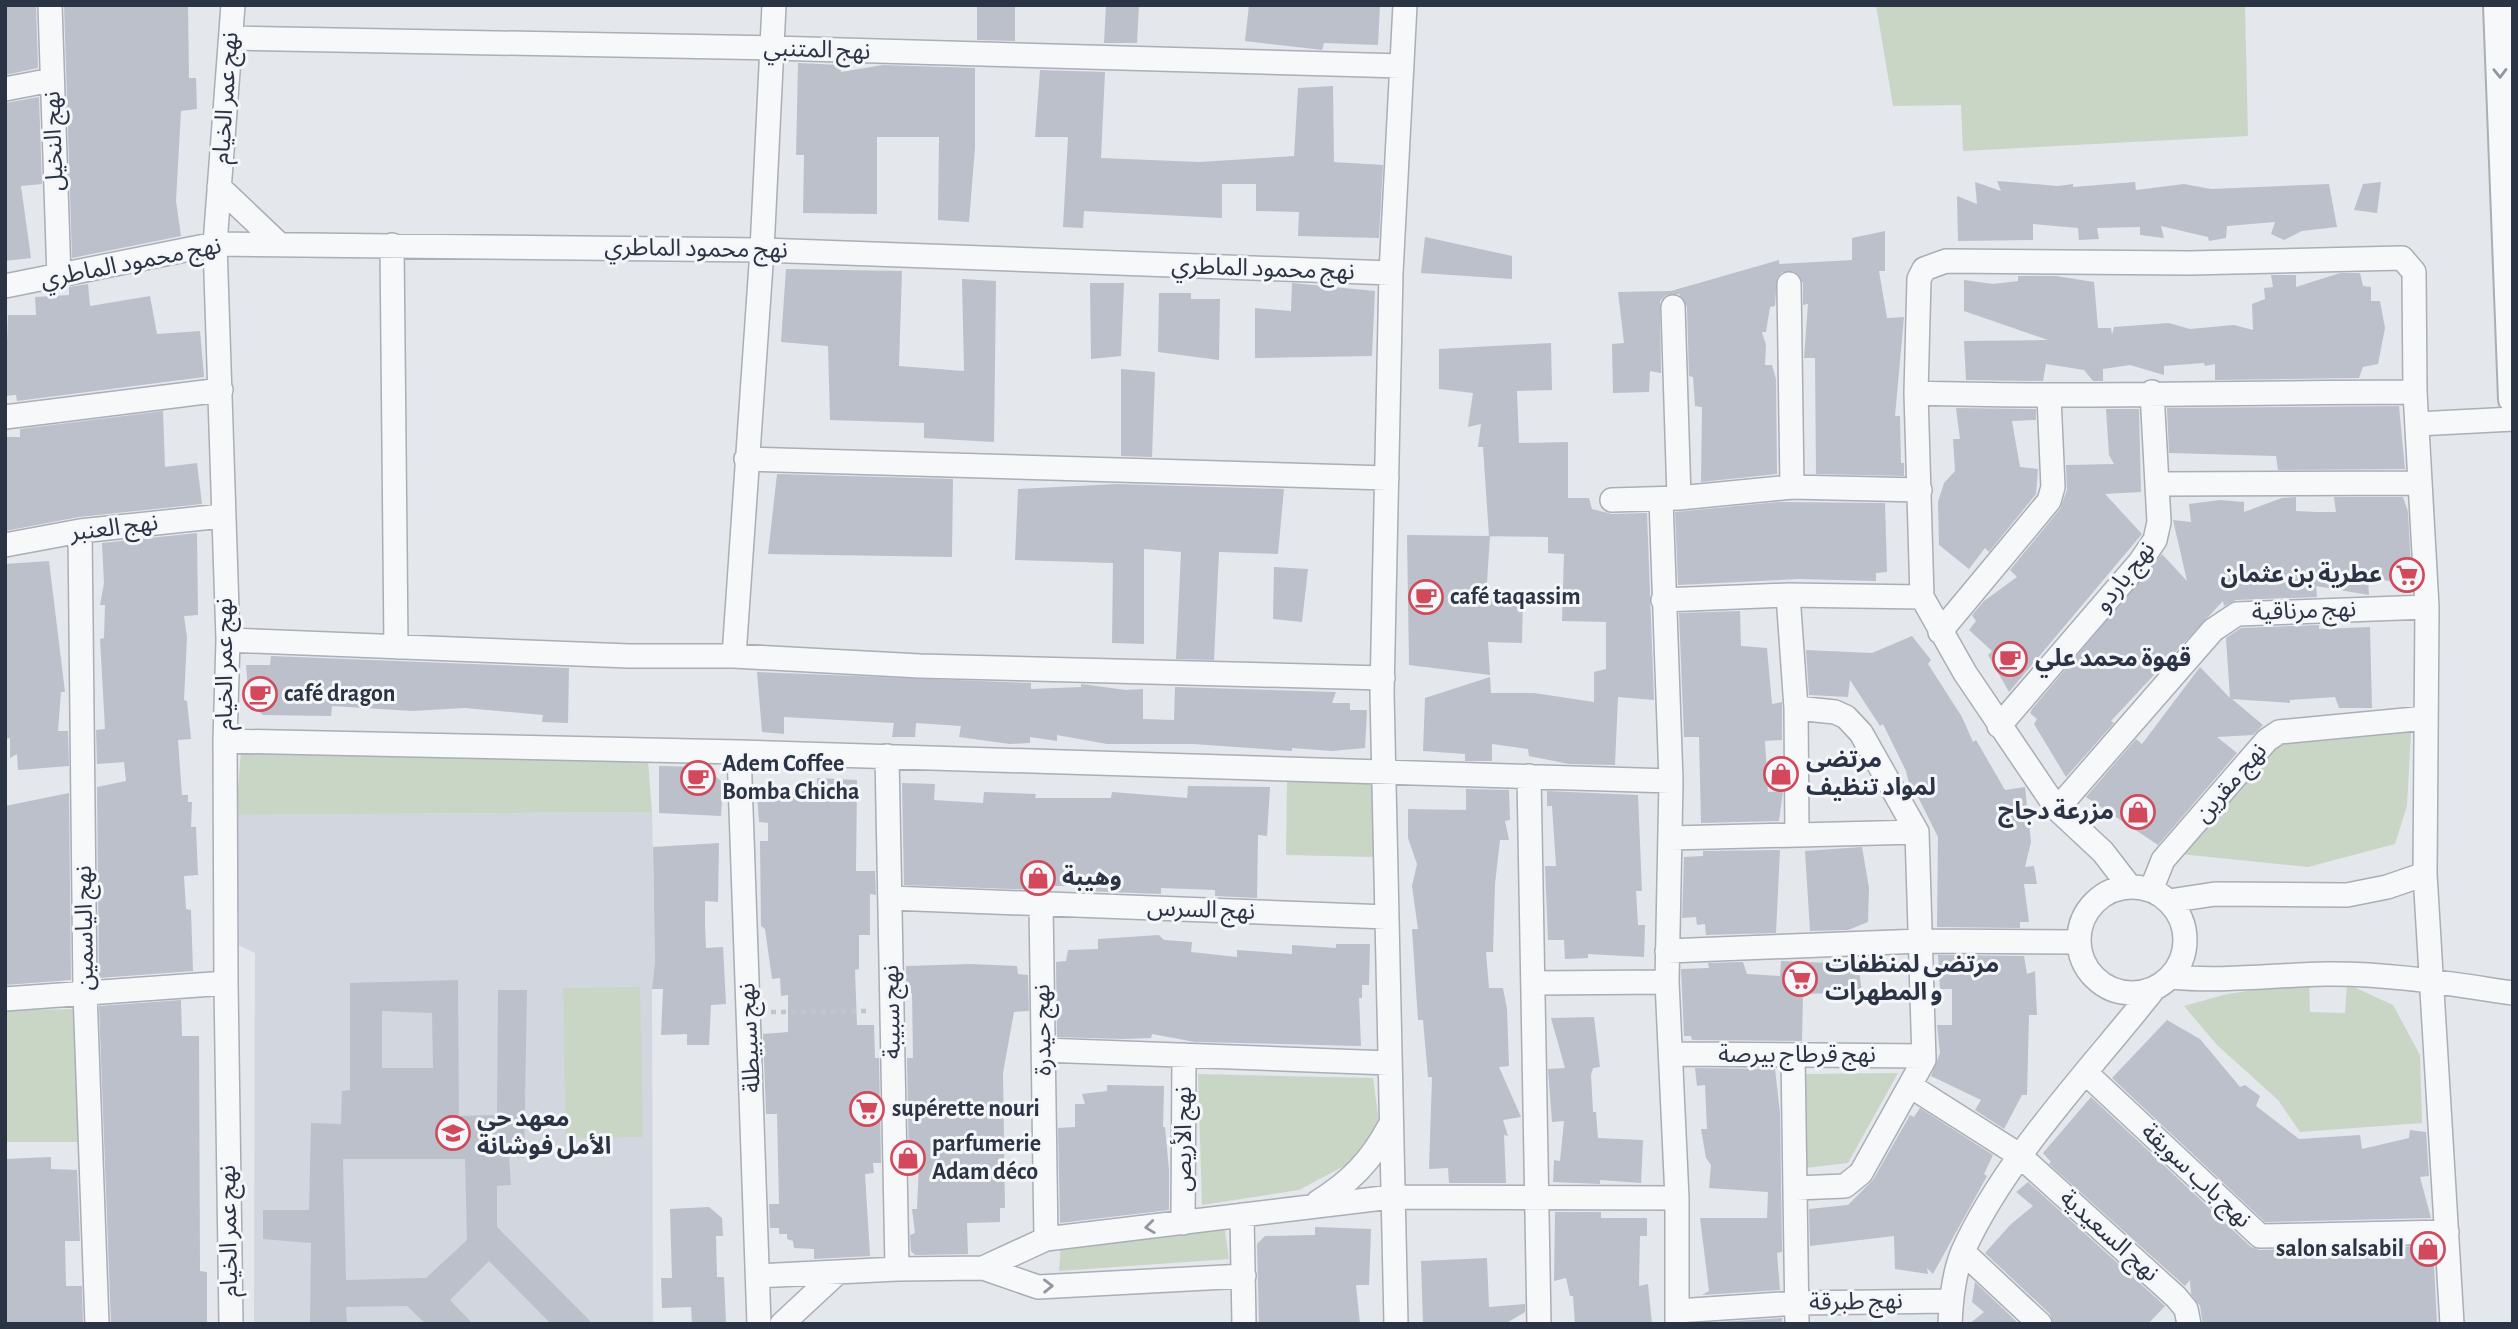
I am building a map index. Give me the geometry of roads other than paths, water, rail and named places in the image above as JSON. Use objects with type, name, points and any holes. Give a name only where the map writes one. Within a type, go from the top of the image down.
[{"type":"street","name":"نهج النخيل","points":[[50,5],[59,278]]},
{"type":"street","name":"نهج عمر الخيام","points":[[231,1324],[226,983],[225,741],[228,640],[215,244],[233,5]]},
{"type":"street","points":[[734,656],[762,250],[774,5]]},
{"type":"street","points":[[1396,1324],[1391,1197],[1383,678],[1391,273],[1405,5]]},
{"type":"street","points":[[2498,5],[2513,398]]},
{"type":"street","name":"نهج المتنبي","points":[[231,38],[772,48],[1402,66]]},
{"type":"street","points":[[5,89],[52,80]]},
{"type":"street","points":[[219,187],[281,245]]},
{"type":"street","name":"نهج محمود الماطري","points":[[5,286],[59,278],[215,244],[762,250],[1391,273]]},
{"type":"street","points":[[392,245],[396,647]]},
{"type":"street","points":[[1950,1312],[1962,1252],[2019,1156],[2182,960],[2186,939],[2181,918],[2057,809],[1999,726],[1940,632],[1923,597],[1916,393],[1919,279],[1924,269],[1946,261],[2190,263],[2402,258],[2414,272],[2415,392],[2427,607],[2425,874],[2452,1324]]},
{"type":"street","points":[[1789,284],[1792,487]]},
{"type":"street","points":[[1673,307],[1670,498],[1663,600],[1671,781],[1667,982],[1677,1198],[1677,1318]]},
{"type":"street","points":[[5,417],[221,390]]},
{"type":"street","points":[[1916,393],[2049,397],[2152,393],[2415,392]]},
{"type":"street","name":"نهج باردو","points":[[1999,726],[2150,549],[2158,532],[2152,393]]},
{"type":"street","points":[[1940,632],[2049,501],[2053,487],[2049,397]]},
{"type":"street","points":[[2417,424],[2513,419]]},
{"type":"street","points":[[746,459],[1387,478]]},
{"type":"street","points":[[2157,484],[2420,483]]},
{"type":"street","points":[[1612,500],[1670,498],[1792,487],[1920,490]]},
{"type":"street","name":"نهج العنبر","points":[[5,545],[80,531],[222,516]]},
{"type":"street","name":"نهج الياسمين","points":[[80,531],[85,993],[97,1324]]},
{"type":"street","points":[[1663,600],[1788,595],[1923,597]]},
{"type":"street","points":[[1788,595],[1796,708],[1797,833]]},
{"type":"street","name":"نهج مرناقية","points":[[2057,809],[2213,630],[2225,621],[2252,612],[2427,607]]},
{"type":"street","points":[[228,640],[629,656],[734,656],[920,666],[1383,678]]},
{"type":"street","points":[[1796,708],[1835,712],[1846,717],[1861,733],[1917,832],[1924,1056],[1912,1087],[1861,1173],[1845,1186],[1796,1188]]},
{"type":"street","name":"نهج مقرين","points":[[2150,893],[2163,860],[2267,740],[2279,732],[2426,718]]},
{"type":"street","points":[[225,741],[887,756],[1671,781]]},
{"type":"street","name":"نهج سبيطلة","points":[[739,752],[759,1324]]},
{"type":"street","name":"نهج سبيبة","points":[[887,756],[897,1269]]},
{"type":"street","points":[[1529,776],[1539,1324]]},
{"type":"street","points":[[1671,838],[1917,832]]},
{"type":"street","points":[[2425,874],[2387,887],[2347,895],[2110,891],[2093,903],[2082,921],[2078,942],[2083,962],[2095,979],[2113,990],[2134,994],[2163,983],[2326,974],[2433,982],[2513,993]]},
{"type":"street","name":"نهج السرس","points":[[890,898],[1387,917]]},
{"type":"street","name":"نهج حيدرة","points":[[1041,904],[1046,1240]]},
{"type":"street","points":[[1667,951],[1921,941],[2078,942]]},
{"type":"street","points":[[1534,983],[1667,982]]},
{"type":"street","points":[[5,999],[226,983]]},
{"type":"street","points":[[1043,1050],[1389,1063]]},
{"type":"street","name":"نهج قرطاج بيرصة","points":[[1671,1054],[1924,1056]]},
{"type":"street","name":"نهج الأريص","points":[[1184,1055],[1184,1223]]},
{"type":"street","points":[[1793,1055],[1797,1313]]},
{"type":"street","name":"نهج باب سويقة","points":[[2087,1074],[2260,1236],[2447,1231]]},
{"type":"street","name":"نهج السعيدية","points":[[1912,1087],[2019,1156],[2176,1297],[2186,1309],[2189,1324]]},
{"type":"street","points":[[1311,1207],[1347,1184],[1374,1155],[1390,1124]]},
{"type":"street","points":[[983,1268],[1046,1240],[1391,1197],[1677,1198]]},
{"type":"street","points":[[1242,1215],[1244,1324]]},
{"type":"street","points":[[1962,1252],[2040,1324]]},
{"type":"street","points":[[759,1276],[983,1268],[1038,1287],[1244,1276]]},
{"type":"street","points":[[782,1324],[838,1272]]},
{"type":"street","name":"نهج طبرقة","points":[[1677,1318],[1797,1313],[1950,1312]]},
{"type":"place","name":"عطرية بن عثمان","points":[[2407,575]]},
{"type":"place","name":"café taqassim","points":[[1426,597]]},
{"type":"place","name":"قهوة محمد علي","points":[[2010,659]]},
{"type":"place","name":"café dragon","points":[[260,694]]},
{"type":"place","name":"مرتضى لمواد تنظيف","points":[[1781,774]]},
{"type":"place","name":"Adem Coffee Bomba Chicha","points":[[698,778]]},
{"type":"place","name":"مزرعة دجاج","points":[[2138,812]]},
{"type":"place","name":"وهيبة","points":[[1038,878]]},
{"type":"place","name":"مرتضى لمنظفات و المطهرات","points":[[1800,979]]},
{"type":"place","name":"supérette nouri","points":[[867,1109]]},
{"type":"place","name":"معهد حي الأمل فوشانة","points":[[453,1133]]},
{"type":"place","name":"parfumerie Adam déco","points":[[908,1158]]},
{"type":"place","name":"salon salsabil","points":[[2428,1249]]}]
